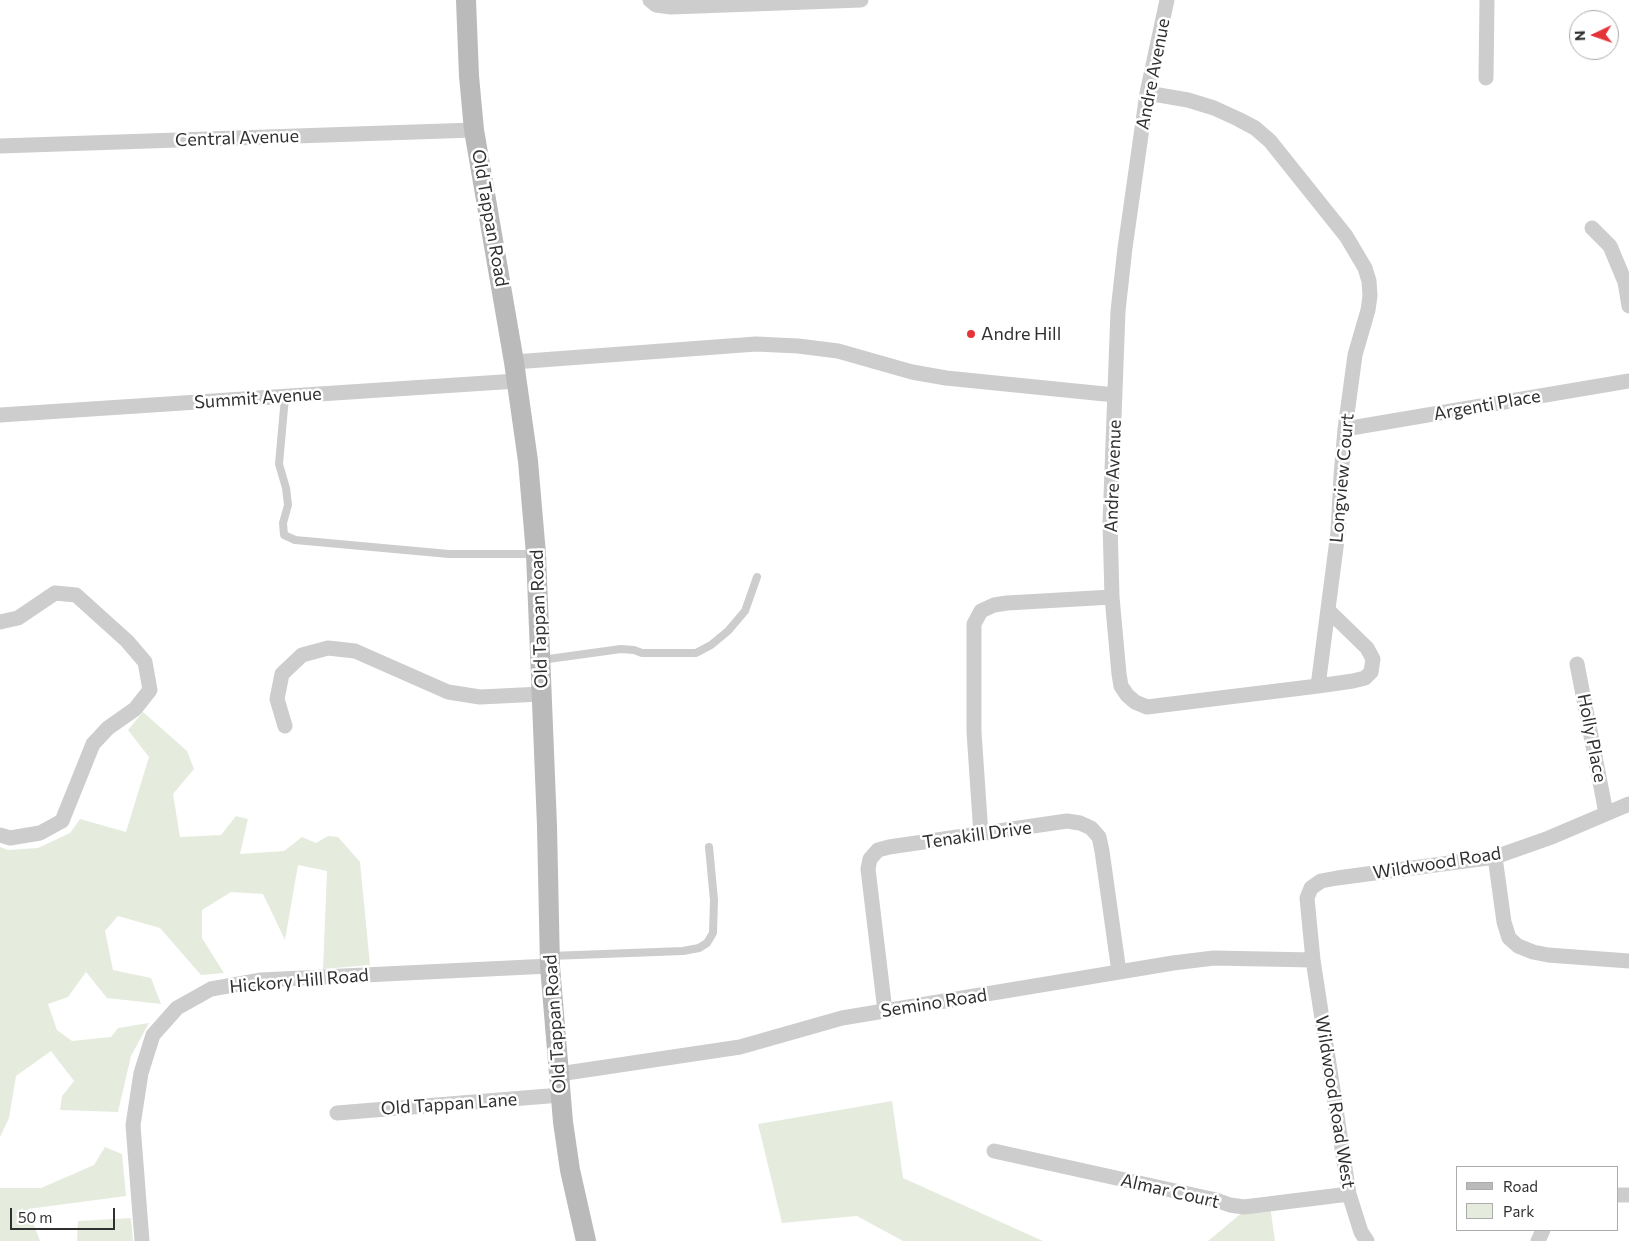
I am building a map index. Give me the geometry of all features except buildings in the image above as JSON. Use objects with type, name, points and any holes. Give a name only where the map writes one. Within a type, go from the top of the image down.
[{"type":"main road","name":"Old Tappan Road","points":[[466,0],[469,76],[474,130],[515,371],[528,460],[536,554],[547,826],[550,961],[560,1096],[570,1170],[586,1241]]},
{"type":"street","points":[[650,0],[656,5],[671,7],[861,0]]},
{"type":"street","name":"Andre Avenue","points":[[1112,597],[1110,523],[1118,311],[1147,93],[1167,0]]},
{"type":"street","points":[[1486,78],[1488,0]]},
{"type":"street","name":"Longview Court","points":[[1147,93],[1188,100],[1214,108],[1255,128],[1270,141],[1346,236],[1357,253],[1369,281],[1370,296],[1368,310],[1355,355],[1345,430],[1340,476],[1338,532],[1318,686]]},
{"type":"street","name":"Central Avenue","points":[[0,146],[474,130]]},
{"type":"street","points":[[1592,228],[1610,246],[1627,282],[1629,306]]},
{"type":"street","points":[[515,371],[756,344],[798,346],[838,352],[912,372],[946,378],[1115,395]]},
{"type":"street","name":"Summit Avenue","points":[[0,415],[285,397],[515,371]]},
{"type":"street","name":"Argenti Place","points":[[1345,430],[1629,382]]},
{"type":"street","points":[[0,622],[18,618],[55,593],[76,595],[127,641],[145,662],[150,690],[135,709],[108,728],[93,744],[62,821],[40,833],[10,838],[0,835]]},
{"type":"street","points":[[981,835],[974,732],[974,624],[981,611],[994,605],[1007,603],[1112,597],[1121,686],[1135,702],[1147,707],[1318,686],[1365,678],[1371,672],[1373,659],[1367,648],[1329,611]]},
{"type":"street","points":[[285,726],[277,699],[282,674],[302,655],[328,648],[355,651],[448,692],[480,698],[542,694]]},
{"type":"street","name":"Holly Place","points":[[1577,664],[1606,813]]},
{"type":"street","name":"Wildwood Road","points":[[1314,960],[1307,898],[1311,888],[1322,881],[1495,857],[1549,838],[1629,804]]},
{"type":"street","name":"Tenakill Drive","points":[[885,1010],[868,869],[870,858],[878,850],[890,847],[1067,821],[1080,823],[1090,828],[1099,837],[1102,851],[1119,972]]},
{"type":"street","points":[[1495,857],[1504,922],[1509,938],[1518,946],[1533,952],[1629,961]]},
{"type":"street","name":"Semino Road","points":[[559,1074],[740,1047],[842,1018],[1173,962],[1214,958],[1314,960]]},
{"type":"street","name":"Wildwood Road West","points":[[1314,960],[1349,1194],[1361,1232],[1367,1241]]},
{"type":"street","name":"Hickory Hill Road","points":[[142,1241],[133,1126],[140,1083],[153,1035],[177,1008],[211,989],[260,980],[550,961]]},
{"type":"street","name":"Old Tappan Lane","points":[[337,1113],[560,1096]]},
{"type":"street","name":"Almar Court","points":[[994,1150],[1244,1207],[1349,1194]]},
{"type":"lane","points":[[285,397],[279,464],[286,488],[288,505],[283,523],[284,535],[295,540],[449,554],[536,554]]},
{"type":"lane","points":[[540,660],[621,650],[634,650],[642,653],[696,653],[728,630],[745,611],[757,577]]},
{"type":"lane","points":[[550,961],[683,952],[699,948],[707,943],[713,933],[714,900],[709,847]]},
{"type":"green space","points":[[143,712],[187,751],[194,769],[173,794],[180,837],[221,835],[236,816],[248,819],[240,854],[284,851],[302,837],[316,843],[328,836],[338,837],[360,862],[370,965],[323,969],[327,871],[298,865],[285,940],[263,894],[231,892],[202,910],[202,938],[224,973],[201,975],[160,928],[118,916],[105,931],[113,970],[151,978],[161,1004],[107,998],[86,972],[68,997],[48,1004],[57,1030],[72,1041],[111,1037],[118,1028],[149,1023],[131,1056],[118,1112],[60,1110],[62,1096],[74,1081],[51,1051],[16,1076],[9,1118],[0,1137],[0,847],[8,850],[38,848],[70,833],[80,819],[126,832],[149,757],[128,730]]},
{"type":"green space","points":[[892,1101],[903,1178],[1043,1241],[903,1241],[857,1216],[782,1223],[758,1124]]},
{"type":"green space","points":[[105,1147],[122,1154],[126,1196],[28,1209],[40,1241],[0,1241],[0,1188],[41,1188],[94,1165]]},
{"type":"green space","points":[[1270,1205],[1275,1241],[1208,1241],[1250,1206]]},
{"type":"green space","points":[[131,1218],[133,1241],[77,1241],[78,1221]]},
{"type":"place","name":"Andre Hill","points":[[971,334]]}]
